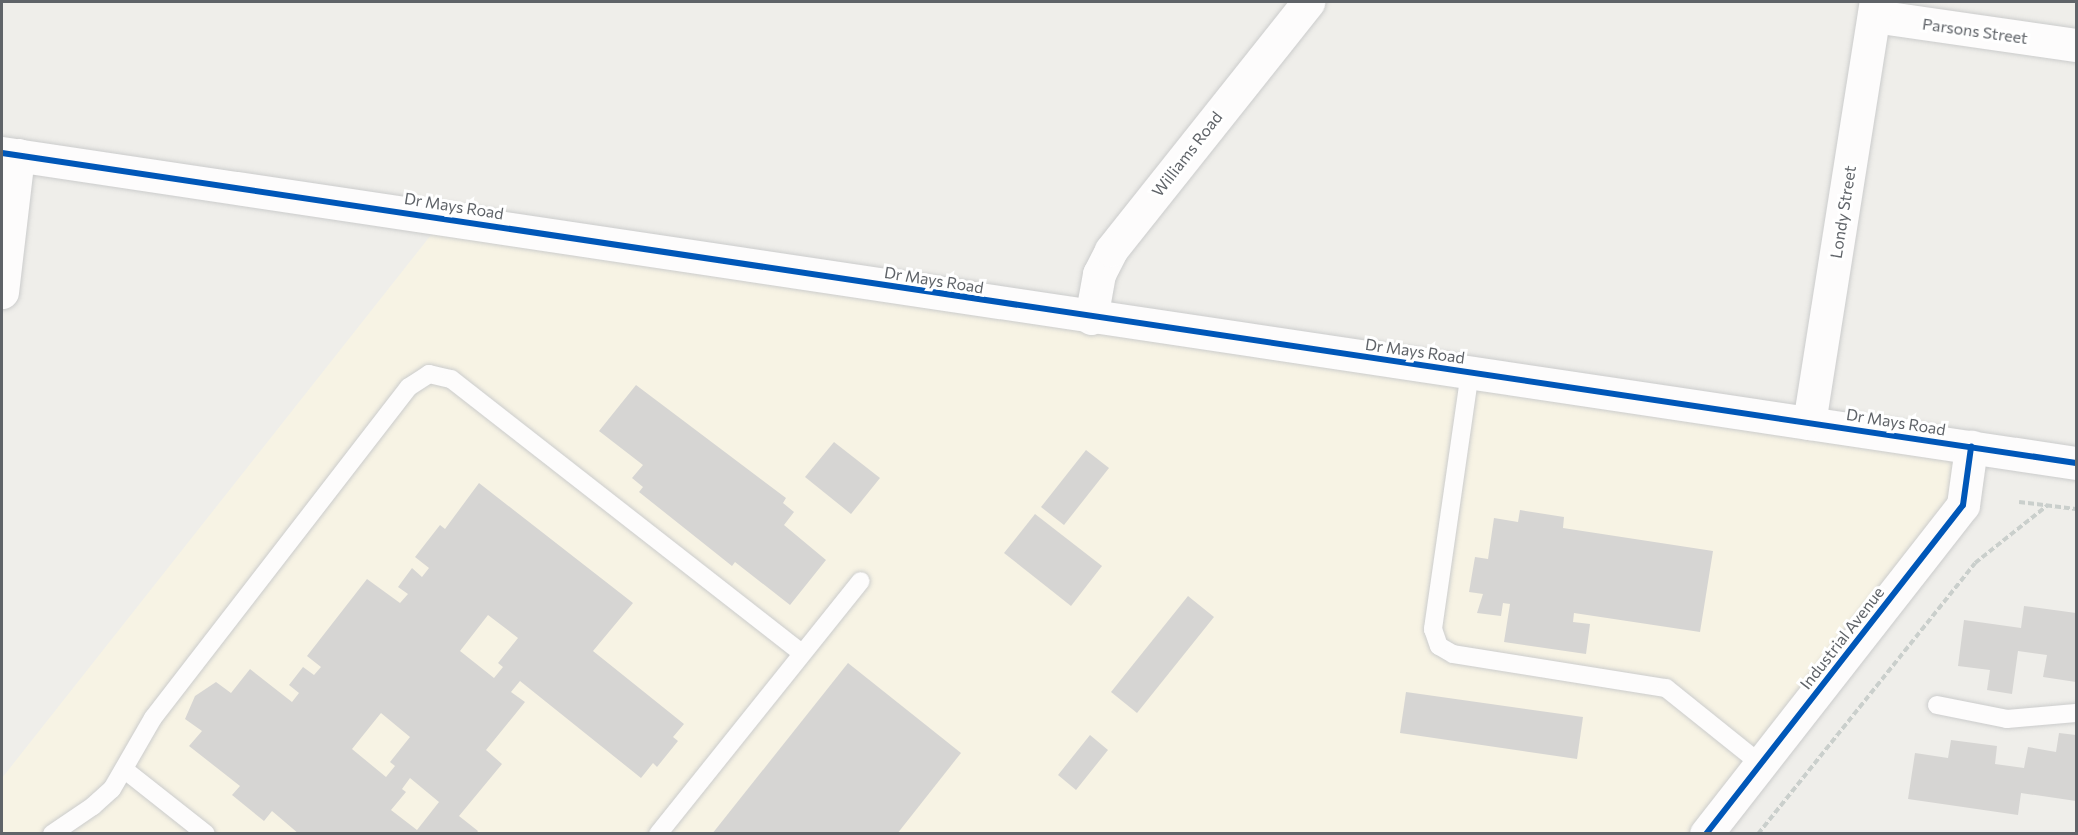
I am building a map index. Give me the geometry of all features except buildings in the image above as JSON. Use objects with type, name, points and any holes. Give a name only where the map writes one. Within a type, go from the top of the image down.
[{"type":"street","name":"Williams Road","points":[[1091,318],[1099,274],[1111,250],[1308,2]]},
{"type":"street","name":"Parsons Street","points":[[1875,9],[2076,45]]},
{"type":"street","name":"Londy Street","points":[[1809,423],[1875,9]]},
{"type":"street","name":"Dr Mays Road","points":[[10,154],[1091,318],[2076,463]]},
{"type":"street","points":[[2,292],[10,154]]},
{"type":"street","name":"Industrial Avenue","points":[[1706,834],[1963,505],[1971,447]]},
{"type":"lane","points":[[1470,372],[1433,629],[1439,646],[1454,654],[1666,688],[1761,764]]},
{"type":"lane","points":[[52,834],[93,806],[125,770],[153,718],[409,387],[429,374],[441,374],[467,391],[802,653]]},
{"type":"lane","points":[[658,834],[861,581]]},
{"type":"lane","points":[[1937,705],[2007,719],[2076,712]]},
{"type":"lane","points":[[125,770],[206,834]]},
{"type":"path","points":[[2019,502],[2076,509]]},
{"type":"path","points":[[1758,834],[1975,563],[2048,505]]},
{"type":"shaded area","points":[[442,221],[1974,451],[1966,505],[1706,833],[2,834],[2,778]]},
{"type":"cycle path","points":[[2,153],[2076,463]]},
{"type":"cycle path","points":[[1706,834],[1963,505],[1971,447]]}]
